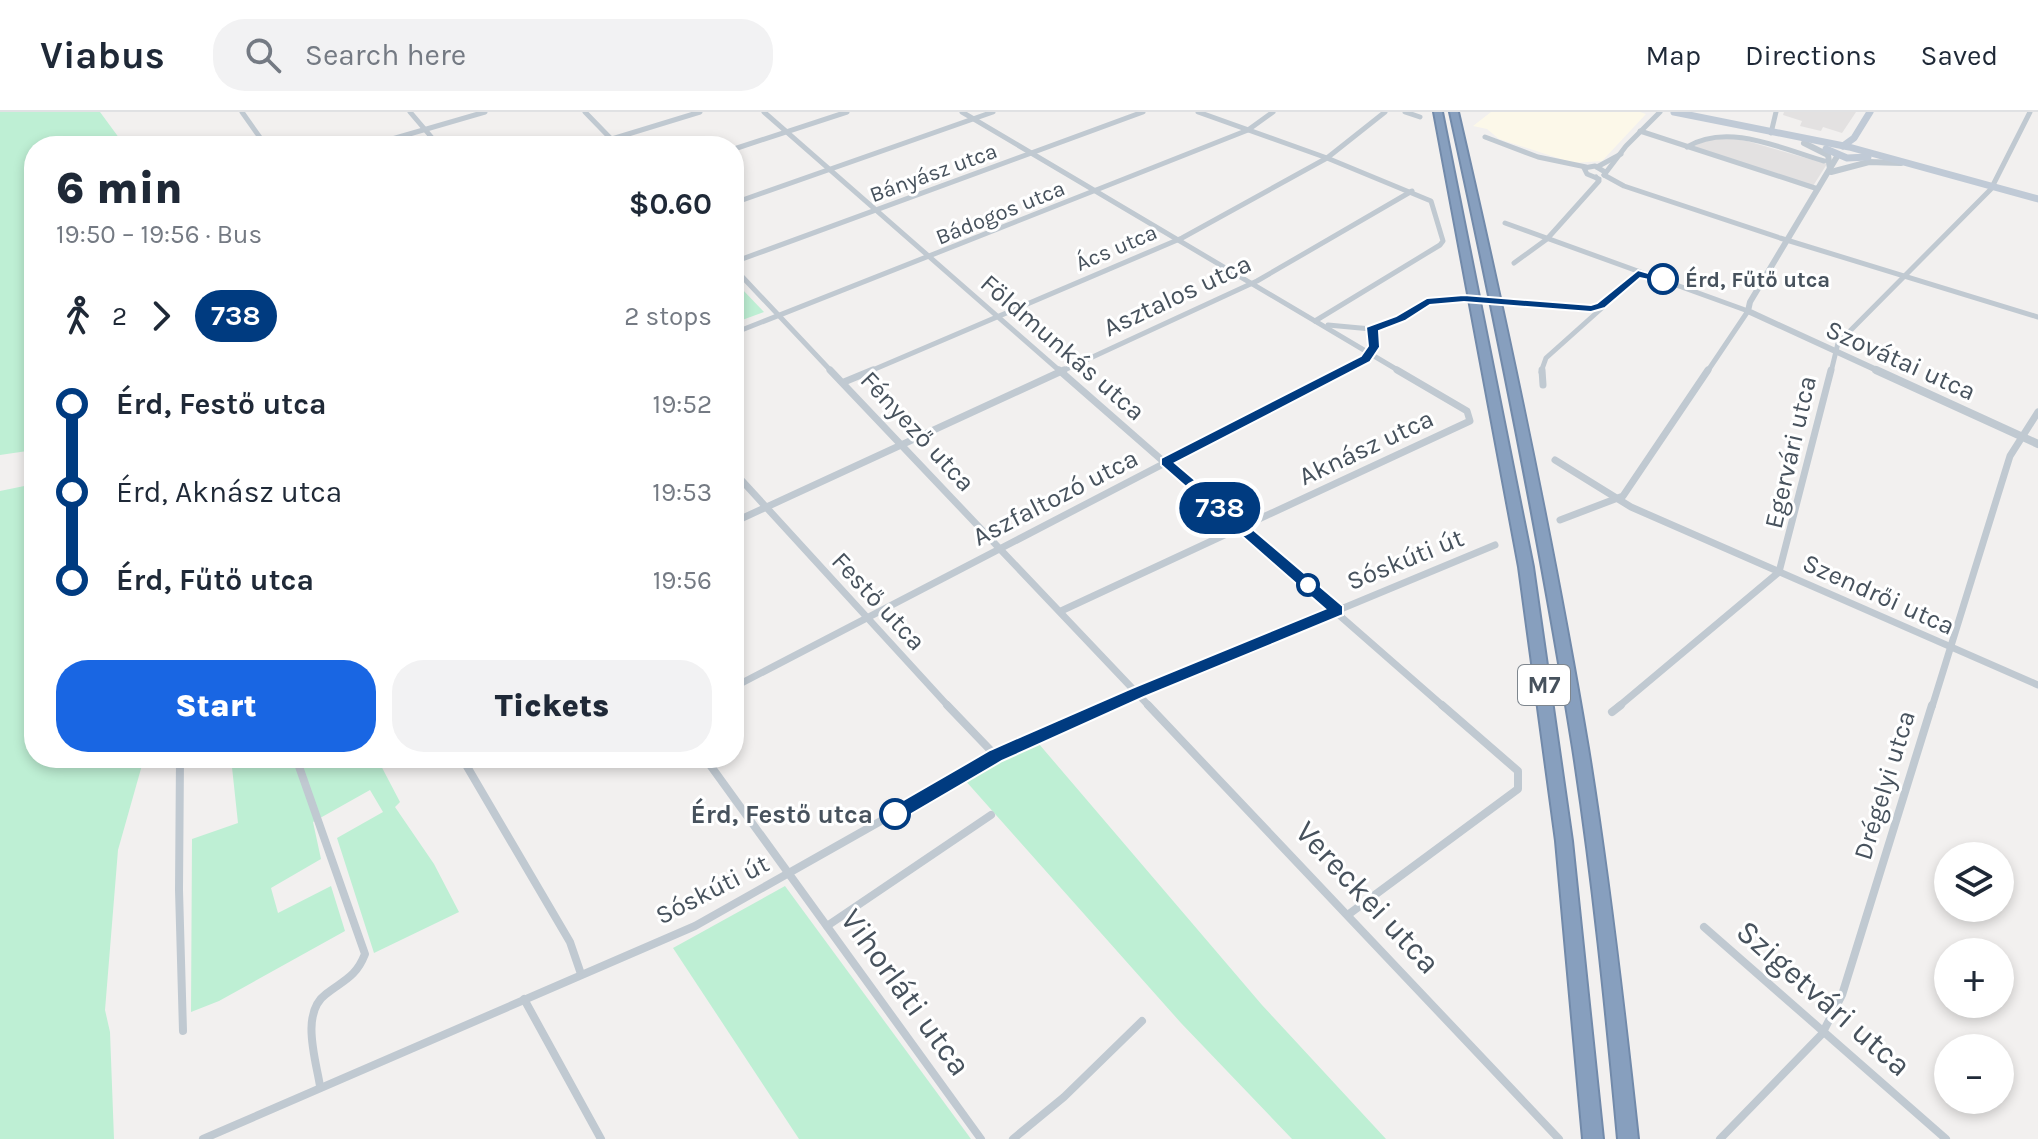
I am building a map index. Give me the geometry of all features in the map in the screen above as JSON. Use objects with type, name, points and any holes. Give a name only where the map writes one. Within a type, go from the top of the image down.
[{"type":"highway","points":[[1432,112],[1437,134],[1445,148]]},
{"type":"highway","name":"M7","points":[[1438,112],[1514,498],[1550,724],[1579,970],[1593,1139]]},
{"type":"highway","name":"M7","points":[[1454,112],[1547,543],[1567,660],[1595,840],[1628,1139]]},
{"type":"highway","points":[[1462,146],[1466,133],[1463,112]]},
{"type":"main road","points":[[1674,112],[1838,149],[1850,158],[1858,153]]},
{"type":"main road","points":[[1838,149],[1854,138],[1870,112]]},
{"type":"main road","points":[[1771,133],[1804,143],[1903,163],[2038,199]]},
{"type":"main road","points":[[1854,138],[1853,146],[1858,153]]},
{"type":"street","points":[[242,112],[259,136]]},
{"type":"street","points":[[410,112],[430,136]]},
{"type":"street","points":[[403,136],[485,112]]},
{"type":"street","points":[[585,112],[609,136]]},
{"type":"street","points":[[622,136],[700,112]]},
{"type":"street","name":"Földmunkás utca","points":[[764,112],[1337,611]]},
{"type":"street","points":[[744,146],[847,112]]},
{"type":"street","points":[[962,112],[1371,353],[1375,334],[1371,329]]},
{"type":"street","points":[[744,199],[993,112]]},
{"type":"street","name":"Bányász utca","points":[[744,261],[1143,112]]},
{"type":"street","points":[[1198,112],[1327,158],[1431,201],[1443,241],[1315,321]]},
{"type":"street","name":"Bádogos utca","points":[[744,329],[1248,130],[1273,112]]},
{"type":"street","name":"Ács utca","points":[[844,382],[1178,240],[1327,158],[1385,112]]},
{"type":"street","points":[[1405,112],[1420,117]]},
{"type":"street","points":[[1600,175],[1660,112]]},
{"type":"street","points":[[1771,133],[1776,112]]},
{"type":"street","name":"Egervári utca","points":[[1779,572],[1838,343],[1907,277],[1993,187],[2030,112]]},
{"type":"street","points":[[1640,131],[1818,189]]},
{"type":"street","points":[[1687,147],[1702,137],[1722,136],[1824,161]]},
{"type":"street","points":[[1485,137],[1789,241],[2038,317]]},
{"type":"street","points":[[1804,143],[1828,155],[1831,172]]},
{"type":"street","points":[[1831,172],[1838,149]]},
{"type":"street","points":[[1585,170],[1623,153]]},
{"type":"street","points":[[1560,520],[1617,500],[1632,485],[1748,311],[1750,302],[1818,189],[1831,172],[1850,158]]},
{"type":"street","points":[[1831,172],[1869,162],[1903,163]]},
{"type":"street","points":[[1514,263],[1547,239],[1599,181],[1597,167]]},
{"type":"street","name":"Asztalos utca","points":[[744,517],[1253,283],[1412,191]]},
{"type":"street","points":[[1505,223],[1748,311]]},
{"type":"street","points":[[1543,385],[1541,373],[1546,358],[1641,273]]},
{"type":"street","name":"Fényező utca","points":[[744,277],[778,316],[1138,692]]},
{"type":"street","points":[[1315,321],[1344,329],[1371,329],[1400,319],[1427,302],[1464,299]]},
{"type":"street","points":[[1505,302],[1577,309],[1601,306]]},
{"type":"street","name":"Szovátai utca","points":[[1748,311],[2038,444]]},
{"type":"street","name":"Aknász utca","points":[[1061,611],[1470,421],[1467,411],[1371,353]]},
{"type":"street","name":"Aszfaltozó utca","points":[[744,682],[1365,359],[1371,353]]},
{"type":"street","name":"Drégelyi utca","points":[[1720,1139],[1822,1034],[1842,995],[2010,456],[2038,412]]},
{"type":"street","name":"Szendrői utca","points":[[1555,460],[1617,500],[2038,685]]},
{"type":"street","name":"Festő utca","points":[[744,483],[865,618],[996,756]]},
{"type":"street","name":"Sóskúti út","points":[[203,1139],[695,926],[996,756],[1138,692],[1495,545]]},
{"type":"street","points":[[1612,712],[1779,572]]},
{"type":"street","points":[[1337,611],[1518,771],[1518,789],[1349,914]]},
{"type":"street","name":"Vereckei utca","points":[[1138,692],[1559,1139]]},
{"type":"street","points":[[180,768],[183,1031]]},
{"type":"street","points":[[300,768],[365,954],[360,971],[350,982],[324,995],[315,1006],[312,1018],[320,1086]]},
{"type":"street","points":[[468,768],[570,942],[581,974]]},
{"type":"street","name":"Vihorláti utca","points":[[712,768],[981,1139]]},
{"type":"street","points":[[827,926],[991,815]]},
{"type":"street","name":"Szigetvári utca","points":[[1704,927],[1822,1034],[1946,1139]]},
{"type":"street","points":[[524,999],[601,1139]]},
{"type":"street","points":[[1013,1139],[1064,1097],[1142,1021]]},
{"type":"shaded area","points":[[1491,112],[1646,114],[1602,161],[1573,163],[1499,139],[1487,129],[1473,126]]},
{"type":"shaded area","points":[[1784,112],[1856,112],[1842,133],[1823,127],[1821,131],[1800,126],[1802,121],[1783,115]]},
{"type":"shaded area","points":[[1724,137],[1827,164],[1813,186],[1692,147],[1699,140]]},
{"type":"green space","points":[[0,112],[100,112],[118,136],[24,136],[24,451],[0,455]]},
{"type":"green space","points":[[744,291],[764,312],[744,319]]},
{"type":"green space","points":[[24,486],[24,768],[141,768],[118,850],[105,1010],[110,1032],[114,1139],[0,1139],[0,491]]},
{"type":"green space","points":[[1039,744],[1262,1005],[1386,1139],[1292,1139],[1181,1023],[964,779]]},
{"type":"green space","points":[[232,768],[382,768],[400,802],[395,807],[434,864],[459,912],[374,953],[337,838],[383,812],[370,790],[313,822],[321,859],[271,888],[278,913],[331,886],[345,931],[219,1001],[191,1012],[192,839],[238,823]]},
{"type":"green space","points":[[785,886],[971,1139],[799,1139],[673,948]]},
{"type":"tunnel","points":[[1464,299],[1497,301]]},
{"type":"bus line","name":"738","points":[[895,814],[996,756],[1138,692],[1337,611],[1166,462],[1365,359],[1374,347],[1375,334],[1371,329],[1400,319],[1427,302],[1464,299],[1591,308],[1601,306],[1638,274],[1663,279]]},
{"type":"place","name":"Érd, Fűtő utca","points":[[1663,279]]},
{"type":"place","name":"Érd, Festő utca","points":[[895,814]]}]
